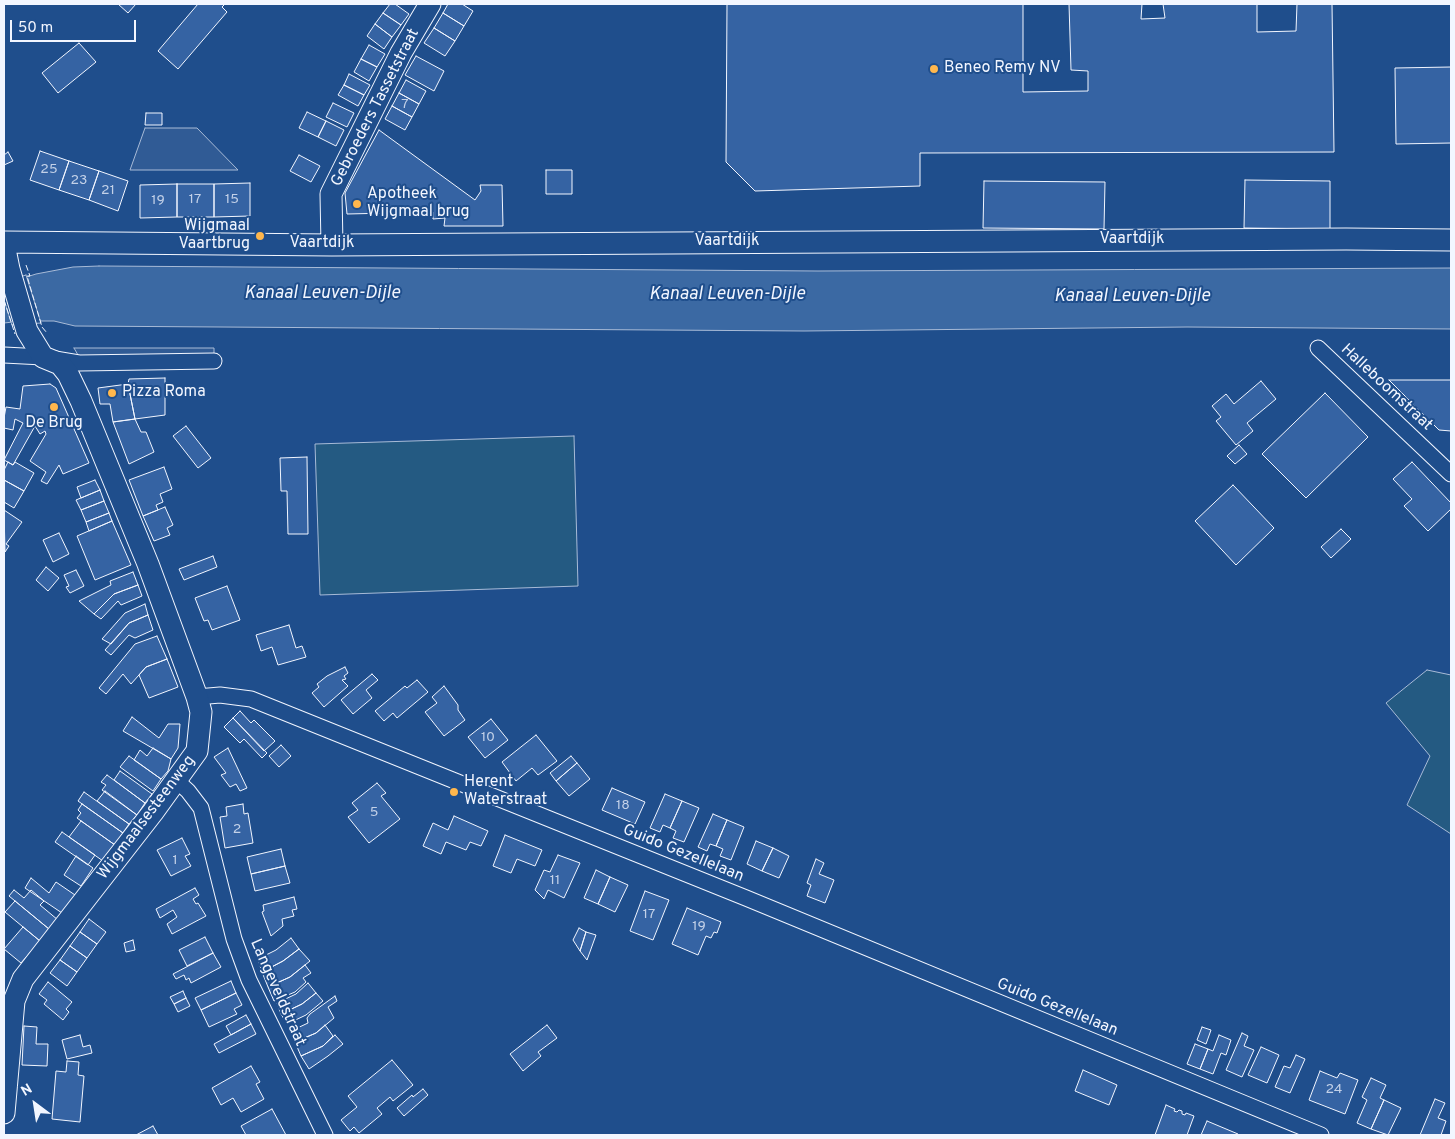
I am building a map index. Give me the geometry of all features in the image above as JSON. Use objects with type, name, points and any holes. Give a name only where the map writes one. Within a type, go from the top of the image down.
[{"type":"street","name":"Gebroeders Tassetstraat","points":[[332,245],[332,194],[401,53],[430,4]]},
{"type":"street","name":"Vaartdijk","points":[[4,243],[332,245],[1451,240]]},
{"type":"street","name":"Wijgmaalsesteenweg","points":[[4,243],[27,331],[43,357],[60,364],[68,374],[81,401],[148,564],[201,712],[197,751],[23,980],[14,1001],[4,1113]]},
{"type":"street","name":"Halleboomstraat","points":[[1318,348],[1451,474]]},
{"type":"street","points":[[4,355],[43,357],[79,363],[214,361]]},
{"type":"street","name":"Guido Gezellelaan","points":[[197,697],[220,695],[251,699],[737,895],[1321,1135]]},
{"type":"street","name":"Langeveldstraat","points":[[176,780],[188,791],[201,808],[234,939],[249,980],[325,1135]]},
{"type":"shaded area","points":[[145,128],[197,128],[238,170],[130,170]]},
{"type":"shaded area","points":[[74,348],[214,348],[214,361],[82,362]]},
{"type":"shaded area","points":[[574,436],[578,586],[320,595],[315,444]]},
{"type":"shaded area","points":[[1427,670],[1451,675],[1451,834],[1407,805],[1430,756],[1386,703]]},
{"type":"water","name":"Kanaal Leuven-Dijle","points":[[73,267],[818,271],[1451,268],[1451,329],[1187,327],[804,331],[75,326],[54,321],[4,323],[4,284],[36,274]]},
{"type":"pier","points":[[26,275],[41,323],[12,325],[4,300],[4,282]]},
{"type":"building","points":[[118,4],[136,4],[128,13]]},
{"type":"building","points":[[198,4],[225,4],[222,7],[227,12],[178,69],[158,51]]},
{"type":"building","points":[[390,4],[395,4],[409,14],[401,25],[383,13]]},
{"type":"building","points":[[448,4],[462,4],[473,11],[464,26],[443,13]]},
{"type":"building","points":[[727,4],[1023,4],[1023,92],[1088,91],[1088,71],[1071,70],[1069,4],[1142,4],[1141,19],[1165,18],[1163,4],[1257,4],[1257,32],[1296,31],[1297,4],[1332,4],[1334,152],[920,153],[920,186],[755,191],[726,162]]},
{"type":"building","points":[[383,13],[401,25],[392,37],[375,24]]},
{"type":"building","points":[[443,13],[464,26],[455,41],[434,28]]},
{"type":"building","points":[[375,24],[392,37],[384,49],[367,36]]},
{"type":"building","points":[[434,28],[455,41],[445,56],[424,43]]},
{"type":"building","points":[[79,43],[96,62],[58,93],[42,73]]},
{"type":"building","points":[[369,45],[385,54],[377,67],[361,59]]},
{"type":"building","points":[[416,56],[444,71],[434,91],[405,75]]},
{"type":"building","points":[[361,59],[377,67],[369,81],[354,72]]},
{"type":"building","points":[[1451,67],[1451,143],[1396,144],[1395,68]]},
{"type":"building","points":[[349,74],[370,85],[364,95],[344,85]]},
{"type":"building","points":[[406,80],[426,91],[419,104],[399,93]]},
{"type":"building","points":[[344,85],[364,95],[358,106],[338,95]]},
{"type":"building","points":[[399,93],[419,104],[412,117],[392,106]]},
{"type":"building","points":[[333,103],[354,113],[347,127],[326,117]]},
{"type":"building","points":[[392,106],[412,117],[405,130],[385,119]]},
{"type":"building","points":[[307,112],[326,121],[318,137],[299,128]]},
{"type":"building","points":[[146,113],[162,113],[162,125],[145,125]]},
{"type":"building","points":[[326,121],[344,130],[336,146],[318,137]]},
{"type":"building","points":[[379,130],[475,200],[481,191],[480,185],[502,185],[503,226],[444,226],[445,218],[433,219],[433,212],[347,214],[345,193]]},
{"type":"building","points":[[40,151],[69,161],[59,190],[30,180]]},
{"type":"building","points":[[8,152],[13,161],[4,165],[4,155]]},
{"type":"building","points":[[299,155],[320,166],[311,182],[290,171]]},
{"type":"building","points":[[69,161],[99,171],[89,200],[59,190]]},
{"type":"building","points":[[546,170],[572,170],[572,194],[546,194]]},
{"type":"building","points":[[99,171],[128,181],[118,211],[89,200]]},
{"type":"building","points":[[1245,180],[1330,181],[1330,229],[1244,228]]},
{"type":"building","points":[[984,181],[1105,182],[1104,229],[983,228]]},
{"type":"building","points":[[250,183],[250,216],[214,217],[214,184]]},
{"type":"building","points":[[177,184],[214,184],[214,217],[177,217]]},
{"type":"building","points":[[177,184],[177,217],[140,218],[140,185]]},
{"type":"building","points":[[165,378],[165,415],[135,419],[128,384],[129,379]]},
{"type":"building","points":[[1389,380],[1451,380],[1451,431],[1439,430]]},
{"type":"building","points":[[1261,381],[1276,399],[1247,423],[1253,431],[1236,445],[1216,421],[1221,417],[1212,406],[1226,394],[1234,404]]},
{"type":"building","points":[[50,384],[56,388],[89,463],[63,474],[59,465],[47,484],[41,481],[46,472],[30,461],[46,434],[45,431],[40,434],[35,426],[13,465],[4,460],[23,423],[15,419],[13,430],[4,428],[4,418],[6,407],[20,409],[23,386]]},
{"type":"building","points":[[128,384],[135,419],[113,422],[110,404],[100,404],[98,388]]},
{"type":"building","points":[[1325,393],[1368,437],[1306,498],[1262,454]]},
{"type":"building","points":[[135,419],[141,432],[146,432],[154,452],[129,464],[113,422]]},
{"type":"building","points":[[186,426],[211,458],[198,468],[173,436]]},
{"type":"building","points":[[1239,445],[1247,454],[1235,464],[1227,456]]},
{"type":"building","points":[[307,457],[308,534],[288,534],[287,491],[281,491],[280,458]]},
{"type":"building","points":[[8,462],[13,465],[15,462],[34,473],[24,491],[4,480],[4,470]]},
{"type":"building","points":[[1412,462],[1451,503],[1451,509],[1428,531],[1404,506],[1412,499],[1393,479]]},
{"type":"building","points":[[164,467],[172,489],[160,494],[163,502],[156,505],[158,510],[143,516],[129,480]]},
{"type":"building","points":[[4,480],[24,491],[14,508],[4,502]]},
{"type":"building","points":[[95,480],[100,490],[81,498],[77,487]]},
{"type":"building","points":[[1233,485],[1274,528],[1236,565],[1195,521]]},
{"type":"building","points":[[100,490],[104,501],[81,510],[76,500]]},
{"type":"building","points":[[104,501],[109,513],[86,522],[81,510]]},
{"type":"building","points":[[165,507],[173,525],[167,528],[170,535],[154,541],[143,516]]},
{"type":"building","points":[[4,510],[22,522],[6,544],[9,546],[5,552]]},
{"type":"building","points":[[109,513],[112,521],[89,531],[86,522]]},
{"type":"building","points":[[112,521],[131,565],[95,580],[77,536]]},
{"type":"building","points":[[1341,529],[1351,539],[1331,558],[1321,547]]},
{"type":"building","points":[[59,533],[69,554],[53,562],[43,540]]},
{"type":"building","points":[[213,556],[217,567],[184,580],[179,569]]},
{"type":"building","points":[[46,567],[59,578],[48,591],[36,580]]},
{"type":"building","points":[[76,570],[84,586],[70,593],[66,587],[69,586],[64,575]]},
{"type":"building","points":[[133,572],[138,585],[114,594],[94,614],[79,601],[111,585],[110,581]]},
{"type":"building","points":[[138,585],[142,596],[121,605],[118,601],[101,619],[94,614],[114,594]]},
{"type":"building","points":[[227,586],[240,620],[212,630],[208,620],[204,621],[195,598]]},
{"type":"building","points":[[145,604],[148,615],[129,623],[111,644],[102,639],[125,613]]},
{"type":"building","points":[[148,615],[153,630],[135,638],[129,635],[111,655],[105,650],[129,623]]},
{"type":"building","points":[[289,625],[296,648],[302,646],[306,657],[278,665],[272,647],[261,651],[256,635]]},
{"type":"building","points":[[157,636],[167,659],[146,667],[131,684],[123,674],[106,694],[99,688],[135,644]]},
{"type":"building","points":[[167,659],[178,687],[149,698],[139,675],[146,667]]},
{"type":"building","points":[[345,667],[348,673],[344,676],[346,679],[342,680],[348,686],[324,707],[312,693],[319,687],[317,684],[327,676]]},
{"type":"building","points":[[372,674],[378,680],[366,690],[372,698],[353,714],[341,700]]},
{"type":"building","points":[[417,680],[428,692],[397,718],[393,713],[384,721],[375,711],[405,686],[407,688]]},
{"type":"building","points":[[444,686],[458,705],[458,710],[465,720],[444,736],[425,712],[437,703],[432,697]]},
{"type":"building","points":[[240,711],[251,723],[254,720],[275,741],[264,751],[233,718]]},
{"type":"building","points":[[132,717],[159,738],[168,724],[180,724],[178,748],[171,759],[123,731]]},
{"type":"building","points":[[233,718],[267,753],[262,758],[244,739],[240,743],[224,727]]},
{"type":"building","points":[[491,719],[508,740],[485,758],[468,737]]},
{"type":"building","points":[[536,735],[557,761],[538,775],[532,768],[516,781],[502,762]]},
{"type":"building","points":[[281,745],[291,756],[279,767],[269,756]]},
{"type":"building","points":[[153,748],[171,759],[168,771],[161,779],[134,760],[140,750],[147,756]]},
{"type":"building","points":[[228,748],[247,788],[240,791],[236,784],[230,787],[221,775],[226,773],[214,757]]},
{"type":"building","points":[[129,756],[161,779],[153,791],[120,767]]},
{"type":"building","points":[[571,756],[577,763],[556,781],[550,773]]},
{"type":"building","points":[[577,763],[590,779],[569,796],[556,781]]},
{"type":"building","points":[[120,771],[152,794],[145,803],[114,780]]},
{"type":"building","points":[[107,775],[145,803],[137,815],[102,790],[106,785],[101,782]]},
{"type":"building","points":[[377,783],[386,793],[381,796],[400,819],[369,843],[348,817],[358,810],[352,803]]},
{"type":"building","points":[[612,788],[645,802],[635,824],[602,810]]},
{"type":"building","points":[[105,791],[137,815],[129,824],[97,801]]},
{"type":"building","points":[[84,792],[129,824],[123,833],[78,801]]},
{"type":"building","points":[[665,794],[682,801],[670,828],[663,825],[660,832],[650,828]]},
{"type":"building","points":[[682,801],[699,808],[684,842],[673,838],[676,831],[670,828]]},
{"type":"building","points":[[82,804],[123,833],[115,845],[77,818],[81,813],[78,810]]},
{"type":"building","points":[[243,804],[244,814],[248,813],[253,843],[225,848],[220,817],[227,816],[226,807]]},
{"type":"building","points":[[713,814],[727,820],[716,846],[710,844],[707,851],[698,847]]},
{"type":"building","points":[[454,816],[488,831],[481,846],[470,842],[466,850],[446,842],[441,854],[423,846],[433,823],[448,830]]},
{"type":"building","points":[[727,820],[744,827],[731,860],[720,856],[723,849],[716,846]]},
{"type":"building","points":[[81,821],[115,845],[103,861],[69,837]]},
{"type":"building","points":[[62,832],[95,855],[88,865],[55,842]]},
{"type":"building","points":[[505,835],[542,850],[535,866],[517,859],[511,873],[493,866]]},
{"type":"building","points":[[182,838],[190,854],[185,856],[191,866],[171,876],[157,850]]},
{"type":"building","points":[[756,841],[773,848],[762,871],[747,864]]},
{"type":"building","points":[[773,848],[789,856],[779,878],[762,871]]},
{"type":"building","points":[[281,849],[285,866],[251,874],[247,857]]},
{"type":"building","points":[[558,855],[580,863],[564,898],[548,890],[544,899],[535,890],[544,870],[550,872]]},
{"type":"building","points":[[76,856],[93,868],[81,886],[64,875]]},
{"type":"building","points":[[816,859],[824,863],[819,874],[834,880],[825,903],[807,896],[811,885],[807,883]]},
{"type":"building","points":[[285,866],[290,883],[255,891],[251,874]]},
{"type":"building","points":[[596,870],[610,877],[598,904],[584,898]]},
{"type":"building","points":[[610,877],[628,885],[615,912],[598,904]]},
{"type":"building","points":[[31,878],[49,893],[56,882],[75,895],[62,913],[25,888]]},
{"type":"building","points":[[195,888],[199,895],[193,899],[196,904],[198,903],[206,916],[172,934],[167,924],[177,917],[173,910],[160,918],[156,909]]},
{"type":"building","points":[[14,890],[24,898],[31,890],[44,901],[40,905],[58,920],[49,929],[9,896]]},
{"type":"building","points":[[645,891],[669,900],[653,940],[630,931]]},
{"type":"building","points":[[294,897],[297,909],[292,910],[294,916],[282,919],[283,926],[271,936],[262,912],[264,911],[263,905]]},
{"type":"building","points":[[15,901],[49,929],[40,941],[5,912]]},
{"type":"building","points":[[687,908],[721,922],[717,933],[714,932],[711,938],[706,936],[698,955],[672,944]]},
{"type":"building","points":[[89,919],[106,932],[97,944],[80,932]]},
{"type":"building","points":[[23,927],[40,941],[21,963],[4,949]]},
{"type":"building","points":[[579,928],[586,932],[580,951],[573,940]]},
{"type":"building","points":[[80,932],[97,944],[87,958],[70,946]]},
{"type":"building","points":[[586,932],[596,935],[587,960],[580,951]]},
{"type":"building","points":[[205,937],[213,953],[187,966],[179,950]]},
{"type":"building","points":[[291,938],[299,949],[283,961],[262,972],[258,959],[276,950]]},
{"type":"building","points":[[133,940],[135,950],[126,952],[124,943]]},
{"type":"building","points":[[70,946],[87,958],[77,972],[60,960]]},
{"type":"building","points":[[299,949],[310,961],[290,977],[268,987],[262,972],[283,961]]},
{"type":"building","points":[[213,953],[221,967],[191,983],[189,978],[186,980],[184,975],[176,979],[173,974]]},
{"type":"building","points":[[60,960],[77,972],[67,986],[50,973]]},
{"type":"building","points":[[305,965],[311,973],[303,978],[306,982],[295,992],[274,1001],[268,987],[290,977]]},
{"type":"building","points":[[231,981],[236,993],[201,1010],[195,998]]},
{"type":"building","points":[[48,982],[72,1002],[66,1009],[69,1012],[63,1020],[44,1004],[47,1000],[39,994]]},
{"type":"building","points":[[308,983],[316,993],[302,1004],[281,1014],[277,1003],[296,994]]},
{"type":"building","points":[[183,991],[186,998],[174,1004],[170,997]]},
{"type":"building","points":[[236,993],[242,1005],[234,1009],[237,1014],[209,1027],[201,1010]]},
{"type":"building","points":[[316,993],[323,1001],[306,1015],[287,1024],[281,1014],[302,1004]]},
{"type":"building","points":[[335,996],[337,1001],[328,1007],[334,1018],[316,1033],[295,1042],[291,1031],[308,1023],[307,1018],[310,1014]]},
{"type":"building","points":[[186,998],[190,1006],[178,1012],[174,1004]]},
{"type":"building","points":[[246,1015],[251,1024],[231,1035],[226,1026]]},
{"type":"building","points":[[251,1024],[256,1034],[219,1053],[214,1044]]},
{"type":"building","points":[[325,1025],[333,1036],[323,1046],[301,1056],[295,1042],[316,1033]]},
{"type":"building","points":[[547,1025],[557,1038],[538,1052],[541,1056],[523,1071],[510,1054]]},
{"type":"building","points":[[24,1026],[37,1027],[36,1044],[48,1044],[47,1066],[22,1065]]},
{"type":"building","points":[[1202,1027],[1211,1030],[1206,1044],[1197,1040]]},
{"type":"building","points":[[1242,1033],[1248,1036],[1244,1046],[1254,1050],[1242,1077],[1226,1070]]},
{"type":"building","points":[[80,1035],[83,1047],[90,1045],[92,1053],[67,1059],[62,1040]]},
{"type":"building","points":[[335,1035],[343,1044],[309,1069],[301,1056],[323,1046]]},
{"type":"building","points":[[1219,1035],[1231,1040],[1226,1055],[1221,1053],[1213,1074],[1200,1069],[1208,1049],[1213,1051]]},
{"type":"building","points":[[1195,1044],[1208,1049],[1200,1069],[1187,1064]]},
{"type":"building","points":[[1261,1047],[1279,1055],[1267,1083],[1248,1075]]},
{"type":"building","points":[[1296,1055],[1305,1059],[1290,1093],[1275,1087],[1284,1066],[1290,1068]]},
{"type":"building","points":[[392,1060],[413,1085],[393,1101],[390,1097],[377,1108],[382,1114],[359,1133],[354,1127],[350,1131],[341,1120],[357,1107],[348,1096]]},
{"type":"building","points":[[67,1061],[79,1062],[78,1075],[84,1076],[80,1122],[52,1119],[56,1071],[66,1072]]},
{"type":"building","points":[[251,1066],[260,1082],[256,1084],[264,1099],[241,1112],[233,1098],[221,1105],[212,1088]]},
{"type":"building","points":[[1083,1070],[1117,1085],[1109,1105],[1075,1091]]},
{"type":"building","points":[[1320,1071],[1337,1078],[1340,1073],[1358,1080],[1345,1114],[1309,1100]]},
{"type":"building","points":[[1371,1078],[1386,1085],[1380,1098],[1384,1100],[1371,1129],[1357,1123],[1367,1100],[1362,1097]]},
{"type":"building","points":[[423,1089],[428,1095],[404,1116],[397,1108],[412,1095],[413,1097]]},
{"type":"building","points":[[1435,1099],[1445,1103],[1438,1118],[1446,1121],[1441,1135],[1420,1135]]},
{"type":"building","points":[[1384,1100],[1401,1108],[1388,1135],[1371,1129]]},
{"type":"building","points":[[1166,1105],[1175,1109],[1174,1111],[1177,1112],[1179,1110],[1182,1111],[1182,1114],[1185,1115],[1186,1113],[1194,1116],[1187,1135],[1155,1135]]},
{"type":"building","points":[[272,1109],[286,1135],[246,1135],[241,1126]]},
{"type":"building","points":[[1207,1121],[1238,1134],[1238,1135],[1201,1135]]},
{"type":"building","points":[[153,1126],[158,1135],[136,1135]]},
{"type":"fence","points":[[26,265],[30,276],[27,276],[42,327],[47,333]]},
{"type":"fence","points":[[4,300],[15,334]]},
{"type":"place","name":"Beneo Remy NV","points":[[934,69]]},
{"type":"place","name":"Apotheek Wijgmaal brug","points":[[357,204]]},
{"type":"place","name":"Wijgmaal Vaartbrug","points":[[260,236]]},
{"type":"place","name":"Pizza Roma","points":[[112,393]]},
{"type":"place","name":"De Brug","points":[[54,407]]},
{"type":"place","name":"Herent Waterstraat","points":[[454,792]]}]
